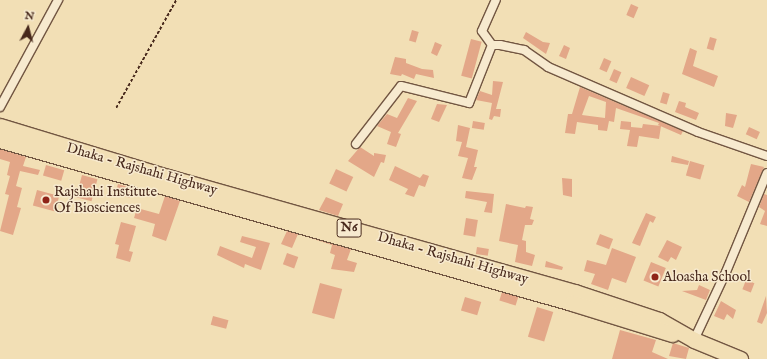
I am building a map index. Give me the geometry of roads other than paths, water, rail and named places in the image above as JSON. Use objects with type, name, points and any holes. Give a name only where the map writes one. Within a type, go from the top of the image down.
[{"type":"highway","name":"Dhaka - Rajshahi Highway","points":[[0,126],[168,177],[575,292],[659,320],[694,340]]},
{"type":"highway","name":"Dhaka - Rajshahi Highway","points":[[0,140],[694,340],[740,359]]},
{"type":"street","points":[[0,107],[58,0]]},
{"type":"street","points":[[496,0],[482,31],[492,45],[524,50],[548,67],[698,132],[767,156]]},
{"type":"street","points":[[356,144],[401,86],[470,103],[492,45]]},
{"type":"street","points":[[694,340],[726,272],[767,173]]},
{"type":"place","name":"Rajshahi Institute Of Biosciences","points":[[46,200]]},
{"type":"place","name":"Aloasha School","points":[[655,277]]}]
